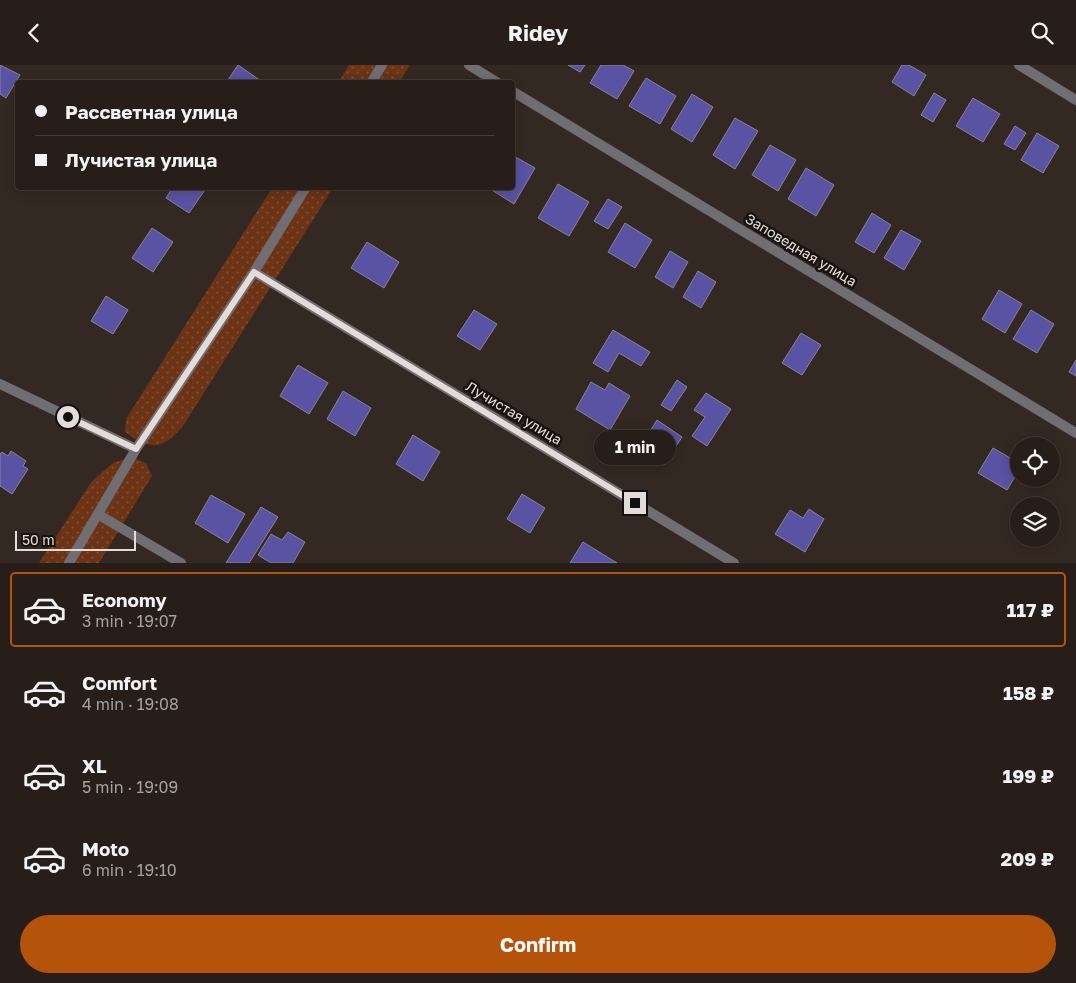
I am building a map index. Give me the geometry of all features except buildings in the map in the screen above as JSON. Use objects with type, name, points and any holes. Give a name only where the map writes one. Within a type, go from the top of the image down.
[{"type":"street","points":[[373,80],[382,65]]},
{"type":"street","points":[[469,65],[493,80]]},
{"type":"street","points":[[1019,65],[1076,100]]},
{"type":"street","name":"Заповедная улица","points":[[515,93],[1076,433]]},
{"type":"street","points":[[68,563],[99,515],[136,449],[254,272],[304,190]]},
{"type":"street","name":"Лучистая улица","points":[[254,272],[734,563]]},
{"type":"street","points":[[0,384],[136,449]]},
{"type":"street","points":[[99,515],[181,563]]},
{"type":"shaded area","points":[[349,65],[410,65],[400,80],[340,80]]},
{"type":"shaded area","points":[[271,190],[332,190],[183,426],[176,434],[162,444],[149,445],[125,432],[126,419]]},
{"type":"shaded area","points":[[131,457],[146,463],[152,476],[99,563],[39,563],[92,481],[113,463]]},
{"type":"route","points":[[68,417],[136,449],[254,272],[635,503]]}]
